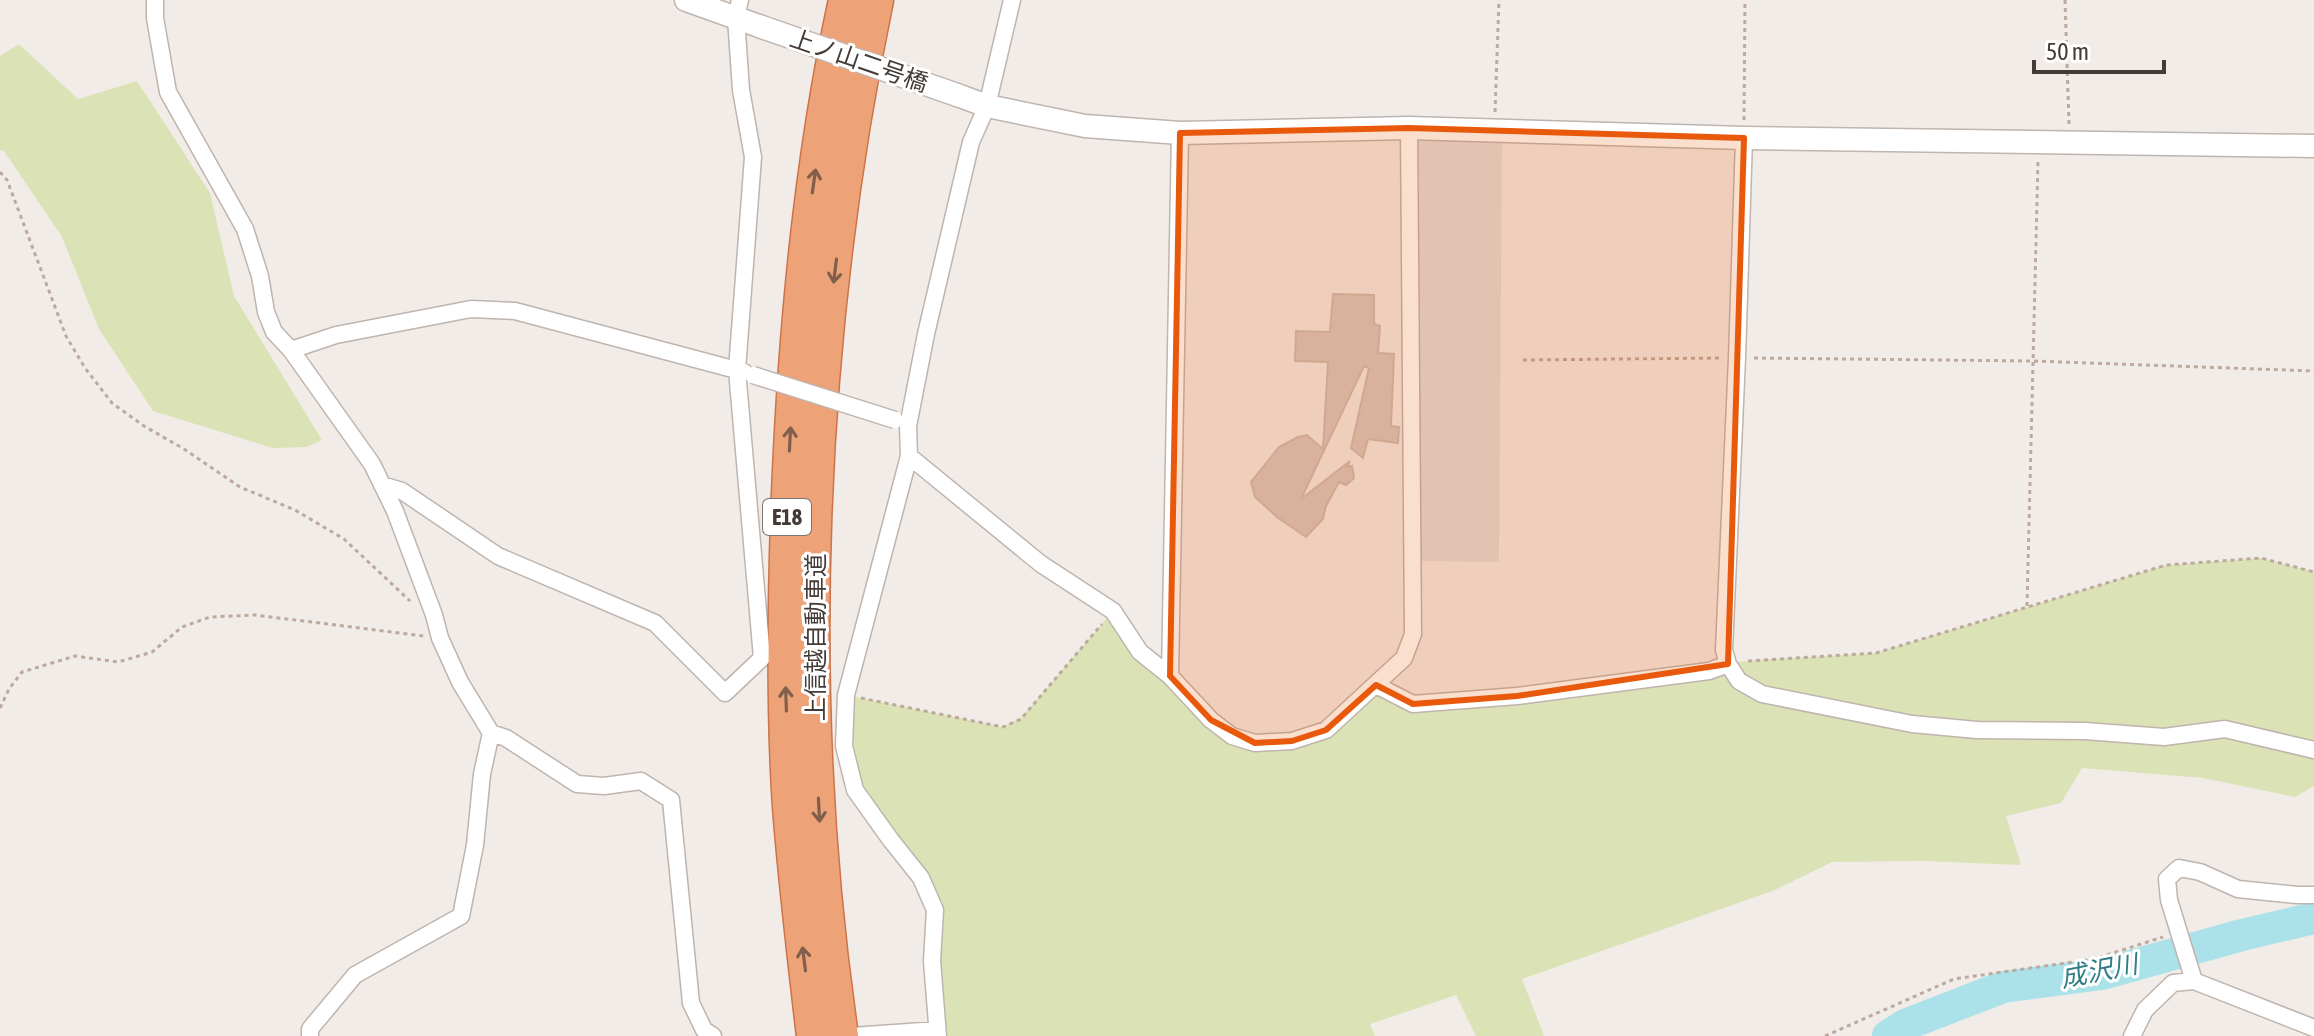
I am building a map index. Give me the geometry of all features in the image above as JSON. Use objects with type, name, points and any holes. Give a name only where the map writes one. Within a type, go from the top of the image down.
[{"type":"highway","name":"上信越自動車道","points":[[837,1035],[799,922],[789,805],[786,560],[800,296],[832,61],[845,0]]},
{"type":"highway","name":"上信越自動車道","points":[[837,1035],[819,802],[815,562],[831,302],[846,179],[877,0]]},
{"type":"street","points":[[155,0],[155,18],[168,92],[245,229],[274,332],[291,350],[372,464],[395,511],[440,638],[460,682],[491,733],[506,738],[577,784],[604,786],[641,781],[671,800],[691,1003],[704,1030],[713,1036]]},
{"type":"street","name":"上ノ山二号橋","points":[[686,0],[738,9],[759,26],[987,106],[1085,126],[1180,133],[1409,128],[1744,138],[2314,146]]},
{"type":"street","points":[[837,1035],[938,1033],[932,961],[935,910],[921,878],[855,790],[844,746],[846,695],[909,456],[902,423],[971,142],[987,106],[1012,0]]},
{"type":"street","points":[[382,485],[402,491],[498,556],[655,623],[725,693],[762,658],[745,373],[753,157],[741,90],[738,9]]},
{"type":"street","points":[[909,456],[1041,564],[1113,611],[1140,652],[1170,676],[1211,720],[1232,736],[1255,743],[1292,741],[1326,730],[1404,658],[1413,634],[1409,128]]},
{"type":"street","points":[[1170,676],[1180,133]]},
{"type":"street","points":[[1744,138],[1724,650],[1728,664],[1739,681],[1762,694],[1912,724],[1977,730],[2085,731],[2164,737],[2225,729],[2314,750]]},
{"type":"street","points":[[291,350],[336,335],[471,309],[515,311],[745,373],[902,423]]},
{"type":"street","points":[[1376,685],[1413,704],[1517,696],[1709,671],[1728,664]]},
{"type":"street","points":[[310,1036],[310,1029],[355,975],[461,916],[491,733]]},
{"type":"street","points":[[2194,981],[2169,900],[2167,879],[2179,868],[2200,872],[2238,889],[2314,895]]},
{"type":"street","points":[[2132,1036],[2145,1010],[2173,983],[2194,981],[2314,1028]]},
{"type":"path","points":[[1495,129],[1499,0]]},
{"type":"path","points":[[1744,138],[1745,0]]},
{"type":"path","points":[[2065,0],[2070,141]]},
{"type":"path","points":[[2027,608],[2038,141]]},
{"type":"path","points":[[0,172],[7,180],[66,336],[85,368],[112,403],[240,487],[295,510],[344,539],[419,609],[434,615]]},
{"type":"path","points":[[1523,360],[1737,358],[2033,361],[2314,371]]},
{"type":"path","points":[[1728,664],[1876,653],[2166,565],[2261,558],[2314,572]]},
{"type":"path","points":[[846,695],[1003,727],[1021,719],[1113,611]]},
{"type":"path","points":[[0,708],[22,672],[75,656],[118,662],[152,652],[182,627],[210,617],[255,615],[440,638]]},
{"type":"path","points":[[1825,1036],[1954,979],[2094,959],[2178,932]]},
{"type":"highlighted area","points":[[1409,128],[1744,138],[1728,664],[1517,696],[1413,704],[1376,685],[1326,730],[1292,741],[1255,743],[1211,720],[1170,676],[1180,133]]},
{"type":"green space","points":[[19,44],[78,99],[137,81],[210,193],[234,296],[322,440],[307,447],[273,448],[153,411],[99,329],[62,237],[4,151],[0,150],[0,56]]},
{"type":"green space","points":[[2261,558],[2314,572],[2314,786],[2295,797],[2203,778],[2082,768],[2061,803],[2006,816],[2021,865],[1924,861],[1832,862],[1775,890],[1522,979],[1544,1036],[1476,1036],[1456,995],[1370,1024],[1375,1036],[926,1036],[935,1012],[935,910],[860,784],[846,695],[1003,727],[1021,718],[1113,611],[1211,720],[1255,743],[1326,730],[1376,685],[1413,704],[1755,660],[1876,653],[2166,565]]},
{"type":"shaded area","points":[[1415,138],[1502,138],[1499,562],[1421,561]]},
{"type":"building","points":[[1333,294],[1374,295],[1374,324],[1380,326],[1378,353],[1394,354],[1391,426],[1399,427],[1398,443],[1368,439],[1363,458],[1351,448],[1369,368],[1364,366],[1301,499],[1350,461],[1347,467],[1352,466],[1354,478],[1346,485],[1339,482],[1326,506],[1323,519],[1306,537],[1255,497],[1251,482],[1279,447],[1298,437],[1307,435],[1323,449],[1328,362],[1295,361],[1296,331],[1330,332]]},
{"type":"waterway","name":"成沢川","points":[[1888,1036],[1905,1025],[2003,987],[2102,974],[2314,918]]}]
